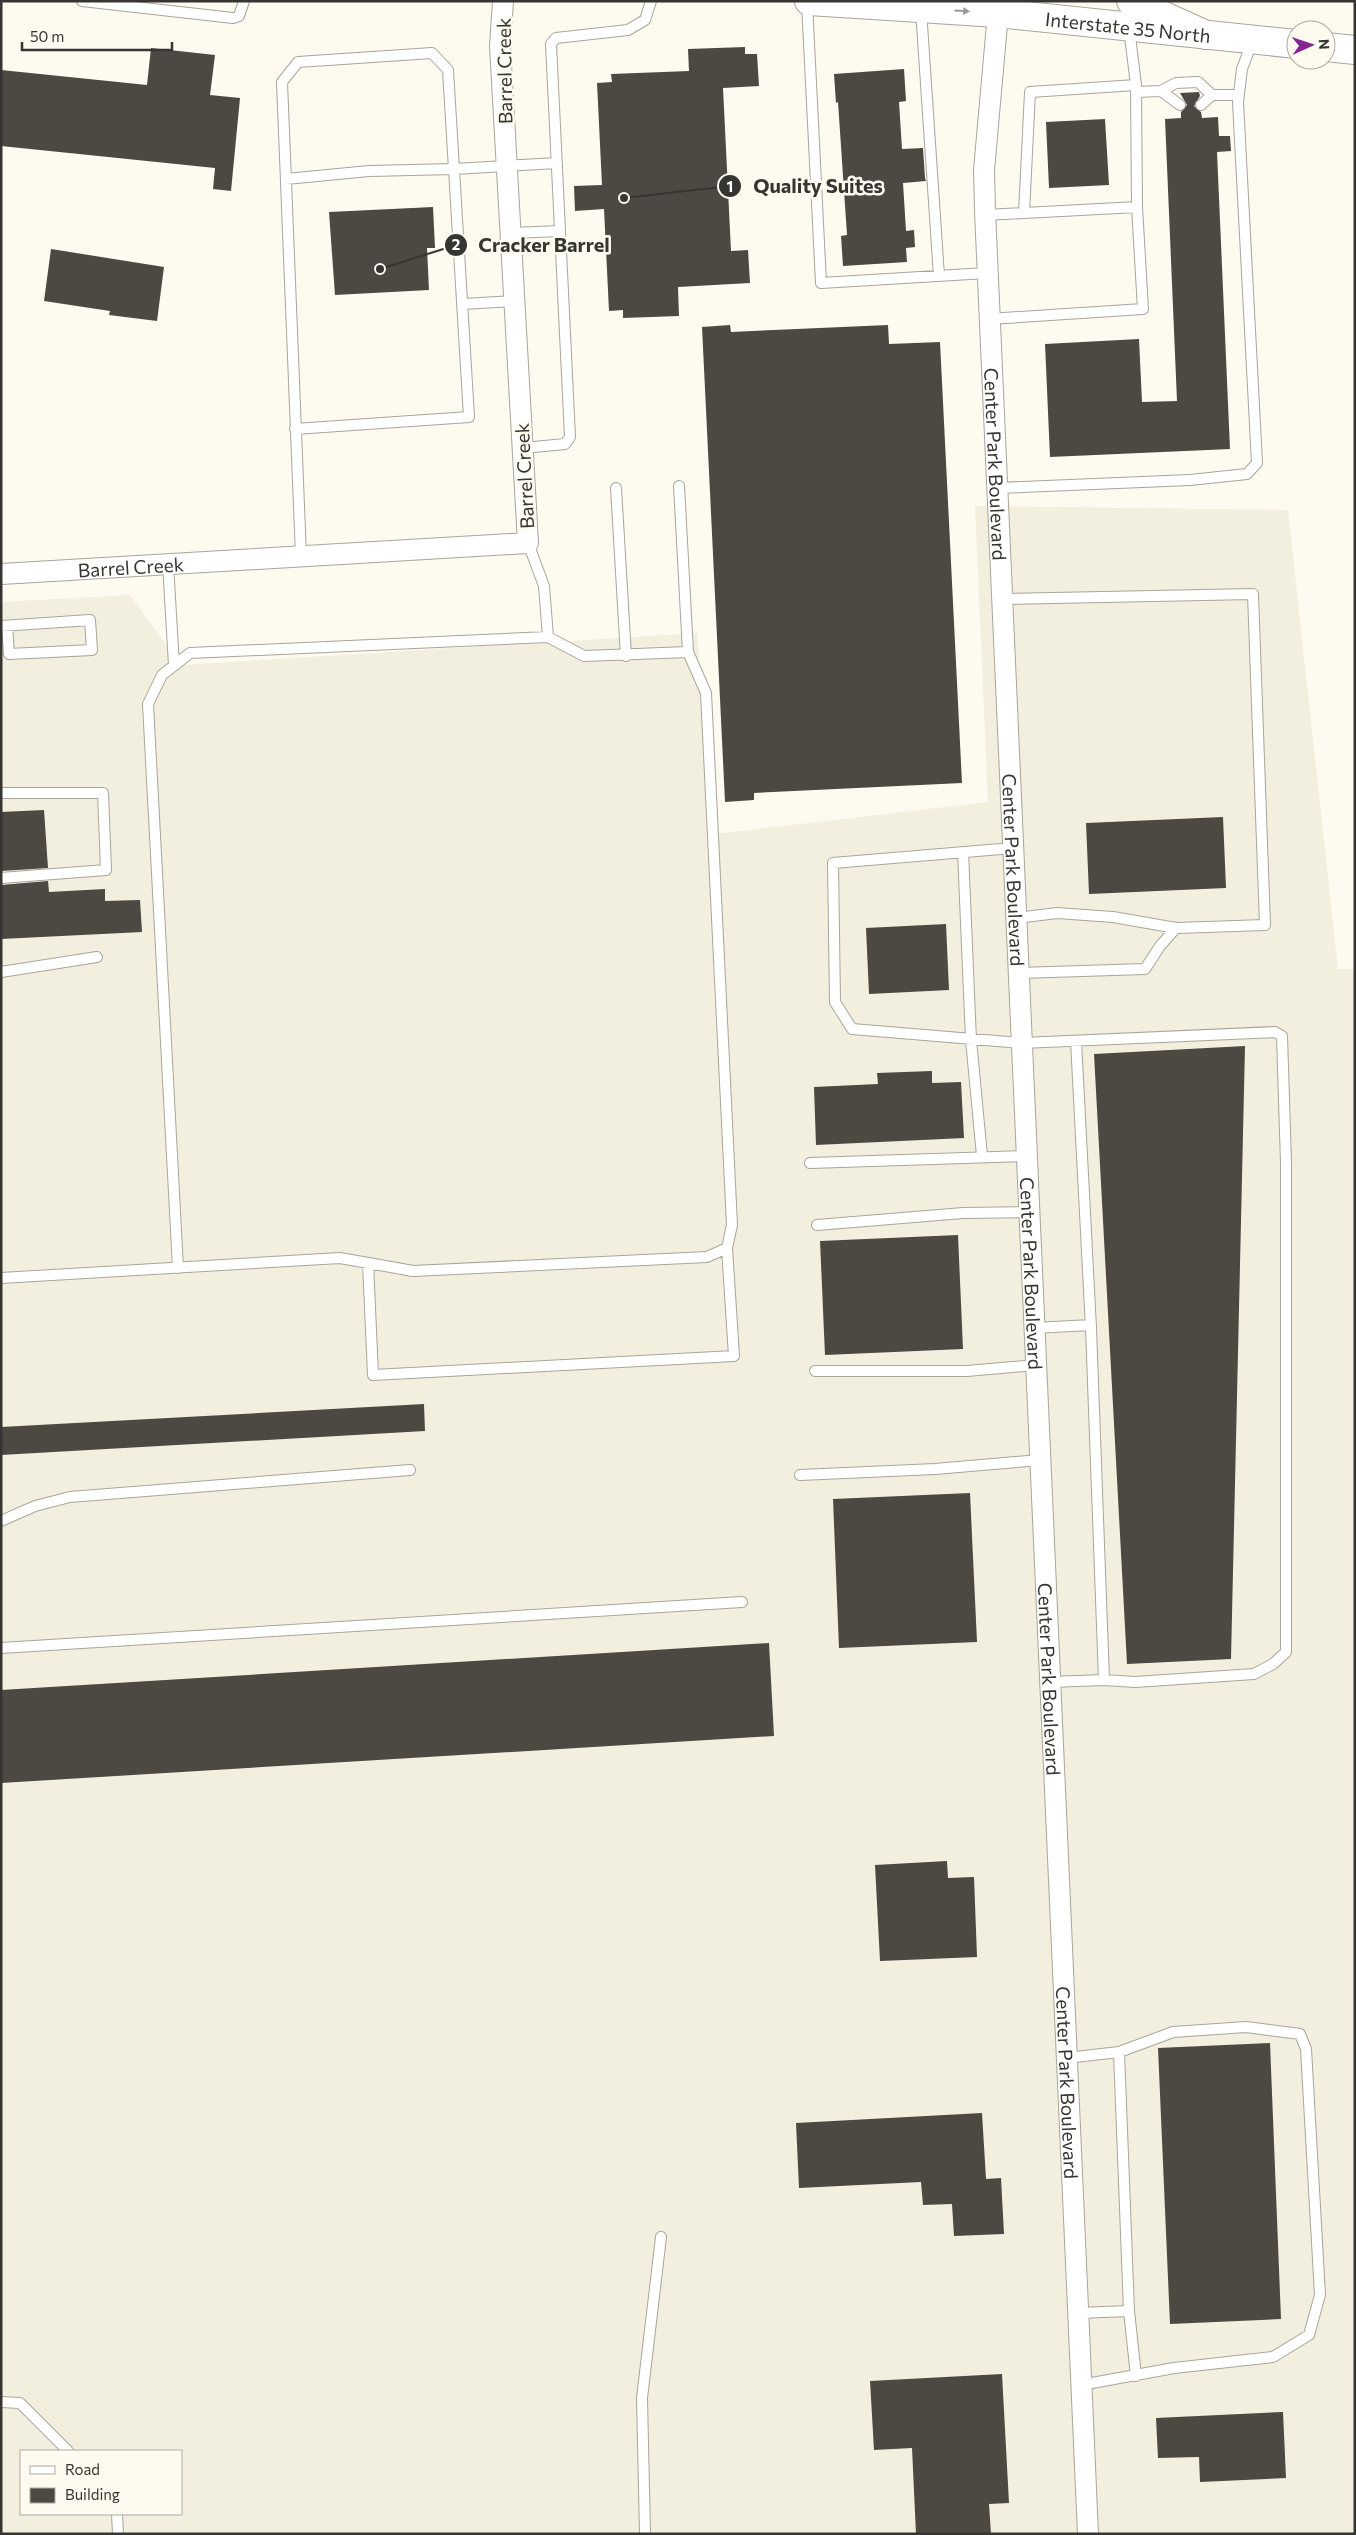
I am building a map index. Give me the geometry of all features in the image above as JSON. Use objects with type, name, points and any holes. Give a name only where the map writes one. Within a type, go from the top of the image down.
[{"type":"main road","name":"Interstate 35 North","points":[[808,1],[998,13],[1130,14],[1206,35],[1286,43]]},
{"type":"main road","points":[[1336,49],[1355,50]]},
{"type":"street","name":"Barrel Creek","points":[[1,574],[528,543],[500,46],[503,1]]},
{"type":"street","name":"Center Park Boulevard","points":[[998,13],[984,170],[987,273],[1088,2534]]},
{"type":"lane","points":[[82,1],[130,4],[234,18],[242,12],[244,1]]},
{"type":"lane","points":[[522,448],[565,444],[570,437],[552,41],[567,36],[628,30],[645,20],[651,1]]},
{"type":"lane","points":[[808,1],[822,283],[987,273]]},
{"type":"lane","points":[[921,9],[939,276]]},
{"type":"lane","points":[[989,319],[1143,309],[1137,207],[1136,89],[1130,14]]},
{"type":"lane","points":[[997,488],[1190,480],[1247,474],[1257,463],[1238,95],[1242,69],[1252,40]]},
{"type":"lane","points":[[295,429],[470,417],[448,70],[432,53],[298,62],[282,82],[295,429],[301,556]]},
{"type":"lane","points":[[1024,213],[1030,92],[1136,89],[1161,91],[1176,84],[1198,82],[1212,95]]},
{"type":"lane","points":[[1161,91],[1180,105]]},
{"type":"lane","points":[[1201,105],[1212,95],[1238,95]]},
{"type":"lane","points":[[286,179],[369,170],[454,169],[557,163]]},
{"type":"lane","points":[[985,215],[1137,207]]},
{"type":"lane","points":[[511,233],[560,231]]},
{"type":"lane","points":[[462,304],[514,301]]},
{"type":"lane","points":[[368,1263],[373,1375],[734,1356],[727,1248],[732,1225],[706,694],[688,652],[679,486]]},
{"type":"lane","points":[[616,488],[626,656]]},
{"type":"lane","points":[[528,543],[544,586],[548,637]]},
{"type":"lane","points":[[168,564],[174,666]]},
{"type":"lane","points":[[1002,599],[1253,594],[1265,925],[1176,928],[1112,917],[1057,913],[1016,918]]},
{"type":"lane","points":[[90,620],[92,650],[9,654],[4,626],[90,620]]},
{"type":"lane","points":[[178,1268],[148,704],[162,675],[190,653],[548,637],[584,656],[626,656],[688,652]]},
{"type":"lane","points":[[1,793],[103,792],[106,870],[1,878]]},
{"type":"lane","points":[[1013,848],[832,863],[835,1002],[852,1029],[1022,1043],[1275,1032],[1282,1036],[1286,1163],[1286,1652],[1273,1664],[1254,1674],[1135,1682],[1104,1680],[1050,1682]]},
{"type":"lane","points":[[964,852],[971,1040],[982,1156]]},
{"type":"lane","points":[[1019,973],[1145,969],[1160,946],[1176,928]]},
{"type":"lane","points":[[1,972],[97,957]]},
{"type":"lane","points":[[1076,1041],[1091,1326],[1104,1680]]},
{"type":"lane","points":[[810,1163],[1026,1156]]},
{"type":"lane","points":[[817,1225],[963,1213],[1029,1212]]},
{"type":"lane","points":[[1,1278],[340,1258],[413,1271],[707,1257],[727,1248]]},
{"type":"lane","points":[[1034,1328],[1091,1326]]},
{"type":"lane","points":[[815,1372],[967,1371],[1036,1365]]},
{"type":"lane","points":[[800,1475],[935,1469],[1040,1460]]},
{"type":"lane","points":[[1,1522],[35,1506],[70,1497],[410,1470]]},
{"type":"lane","points":[[1,1648],[742,1602]]},
{"type":"lane","points":[[1066,2058],[1118,2052],[1173,2032],[1246,2026],[1300,2034],[1306,2048],[1320,2285],[1320,2295],[1309,2335],[1272,2357],[1174,2368],[1081,2385]]},
{"type":"lane","points":[[1118,2052],[1129,2312],[1136,2376]]},
{"type":"lane","points":[[645,2534],[642,2398],[661,2237]]},
{"type":"lane","points":[[1078,2313],[1129,2312]]},
{"type":"lane","points":[[1,2402],[20,2403],[67,2450]]},
{"type":"lane","points":[[117,2515],[118,2534]]},
{"type":"shaded area","points":[[975,506],[1288,510],[1338,969],[1355,969],[1355,2534],[1,2534],[1,602],[130,595],[181,665],[697,633],[715,834],[988,802]]},
{"type":"building","points":[[745,47],[745,54],[757,54],[759,86],[723,88],[731,251],[748,250],[750,283],[678,287],[679,316],[623,318],[623,310],[609,311],[604,209],[575,211],[574,186],[602,185],[597,83],[612,82],[611,74],[689,71],[688,49]]},
{"type":"building","points":[[151,48],[215,55],[210,95],[240,98],[231,191],[213,189],[215,168],[1,146],[1,70],[147,85]]},
{"type":"building","points":[[904,69],[906,101],[899,102],[902,149],[923,148],[926,181],[903,183],[906,231],[914,230],[915,247],[906,248],[907,262],[843,266],[841,236],[847,235],[838,102],[836,103],[834,74]]},
{"type":"building","points":[[1199,92],[1200,96],[1194,106],[1201,112],[1202,118],[1218,117],[1219,136],[1230,136],[1231,151],[1217,152],[1230,449],[1050,457],[1045,344],[1139,339],[1142,402],[1177,401],[1165,119],[1181,118],[1181,112],[1187,105],[1180,93]]},
{"type":"building","points":[[1105,119],[1109,185],[1049,188],[1046,122]]},
{"type":"building","points":[[433,207],[435,248],[427,248],[429,290],[335,295],[329,212]]},
{"type":"building","points":[[51,249],[164,267],[157,321],[109,315],[110,311],[44,301]]},
{"type":"building","points":[[730,325],[731,332],[888,325],[889,344],[940,342],[962,783],[754,793],[754,800],[725,802],[702,327]]},
{"type":"building","points":[[44,810],[48,868],[1,871],[1,812]]},
{"type":"building","points":[[1223,817],[1226,888],[1089,894],[1086,823]]},
{"type":"building","points":[[48,881],[49,892],[105,889],[105,901],[140,900],[142,932],[1,939],[1,885]]},
{"type":"building","points":[[946,924],[949,990],[869,994],[866,928]]},
{"type":"building","points":[[1245,1046],[1231,1659],[1127,1664],[1094,1054]]},
{"type":"building","points":[[932,1071],[932,1083],[961,1082],[964,1138],[816,1145],[814,1087],[878,1084],[877,1073]]},
{"type":"building","points":[[958,1235],[963,1349],[825,1355],[820,1241]]},
{"type":"building","points":[[424,1404],[425,1431],[1,1455],[1,1427]]},
{"type":"building","points":[[970,1493],[977,1642],[839,1648],[833,1499]]},
{"type":"building","points":[[769,1643],[774,1736],[1,1783],[1,1690]]},
{"type":"building","points":[[947,1861],[948,1878],[974,1877],[977,1957],[880,1961],[875,1865]]},
{"type":"building","points":[[1270,2043],[1281,2319],[1170,2324],[1158,2048]]},
{"type":"building","points":[[982,2113],[986,2179],[1001,2178],[1004,2234],[954,2236],[952,2204],[923,2205],[921,2182],[799,2188],[796,2123]]},
{"type":"building","points":[[1002,2374],[1009,2503],[989,2504],[991,2534],[916,2534],[912,2448],[874,2450],[870,2381]]},
{"type":"building","points":[[1283,2412],[1286,2478],[1200,2482],[1199,2457],[1158,2458],[1156,2418]]},
{"type":"place","name":"Quality Suites","points":[[624,198]]},
{"type":"place","name":"Cracker Barrel","points":[[380,269]]}]
